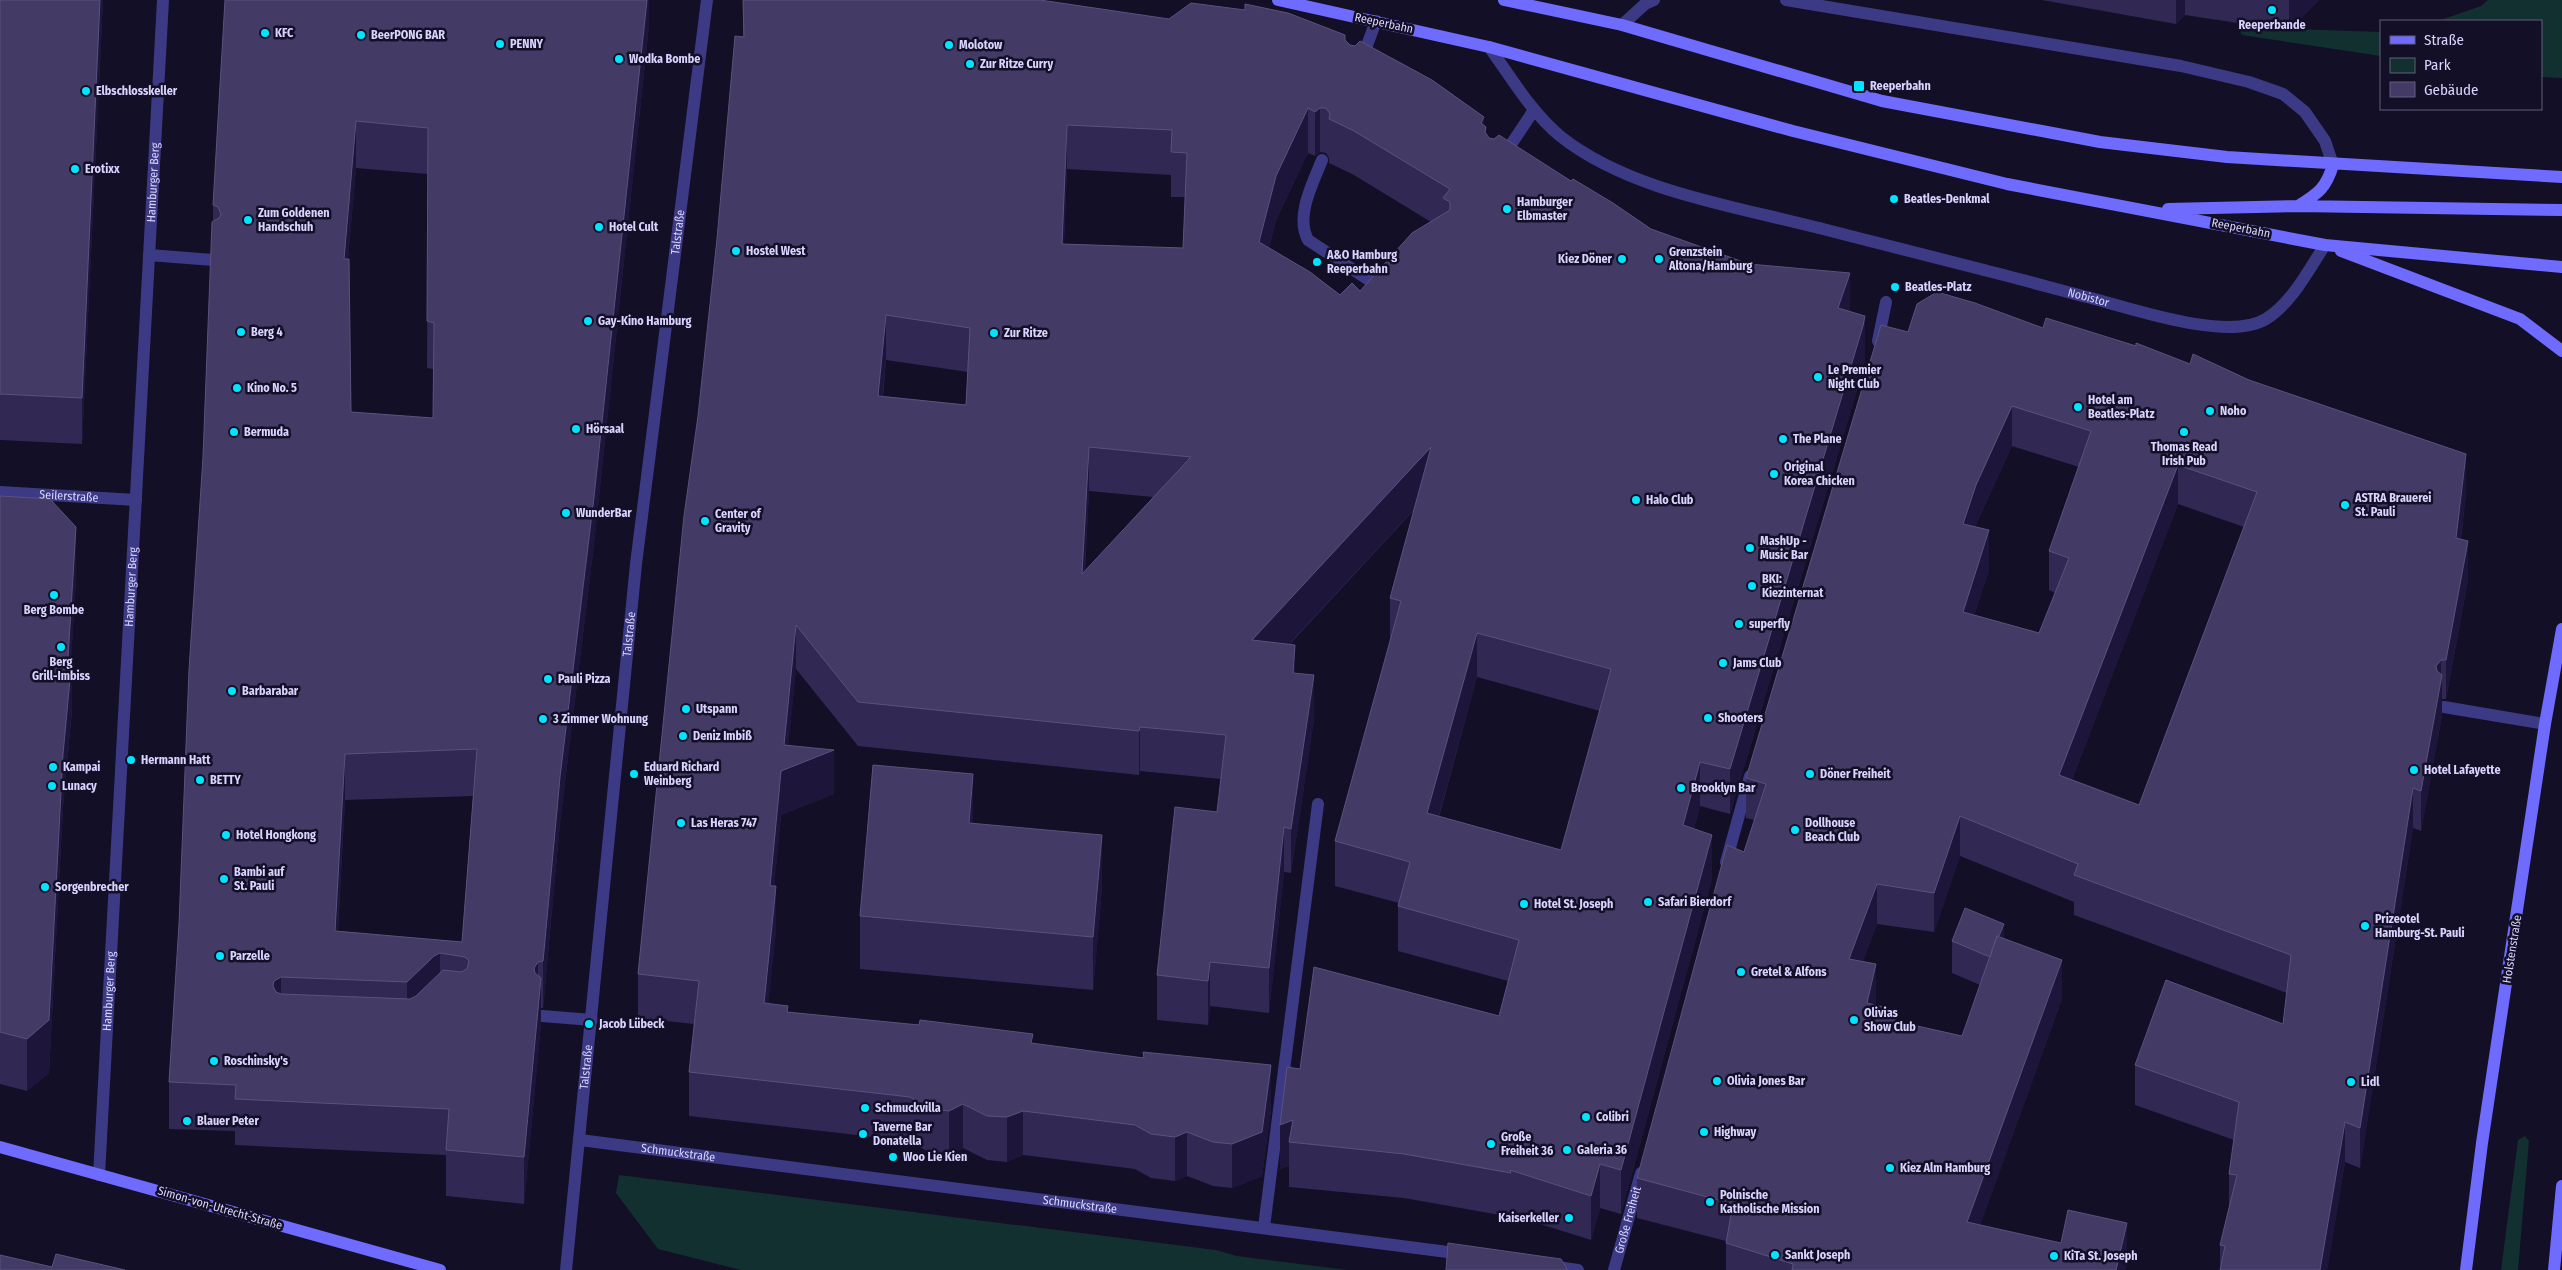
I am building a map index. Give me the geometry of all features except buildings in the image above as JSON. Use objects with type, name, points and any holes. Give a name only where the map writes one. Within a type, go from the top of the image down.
[{"type":"main road","name":"Reeperbahn","points":[[1278,0],[1489,47],[1793,131],[2007,184],[2325,245],[2562,267]]},
{"type":"main road","points":[[1504,0],[1622,25],[1882,101],[1988,123],[2110,143],[2227,157],[2562,177]]},
{"type":"main road","points":[[2298,206],[2318,194],[2328,182],[2333,164]]},
{"type":"main road","points":[[2143,210],[2298,206],[2562,210]]},
{"type":"main road","points":[[2325,245],[2520,319],[2562,351]]},
{"type":"main road","name":"Holstenstraße","points":[[2466,1270],[2484,1133],[2545,724],[2562,629]]},
{"type":"main road","name":"Simon-von-Utrecht-Straße","points":[[0,1147],[440,1270]]},
{"type":"main road","points":[[2554,1270],[2562,1186]]},
{"type":"street","name":"Hamburger Berg","points":[[99,1175],[163,0]]},
{"type":"street","name":"Talstraße","points":[[566,1270],[636,564],[707,0]]},
{"type":"street","points":[[1622,25],[1645,4],[1654,0]]},
{"type":"street","points":[[1786,0],[2180,66],[2249,82],[2284,94],[2305,112],[2325,141],[2333,164]]},
{"type":"street","points":[[1358,68],[1376,21]]},
{"type":"street","points":[[1489,47],[1534,110],[1497,167]]},
{"type":"street","name":"Nobistor","points":[[1534,110],[1559,135],[1586,154],[1641,182],[2176,320],[2221,326],[2248,325],[2266,319],[2279,309],[2325,245]]},
{"type":"street","points":[[1322,160],[1306,202],[1303,231],[1308,240],[1372,282],[1387,282],[1395,278]]},
{"type":"street","points":[[149,255],[213,260]]},
{"type":"street","points":[[1875,354],[1886,302]]},
{"type":"street","name":"Seilerstraße","points":[[0,492],[136,500]]},
{"type":"street","points":[[2444,707],[2545,724]]},
{"type":"street","points":[[1723,870],[1755,759]]},
{"type":"street","points":[[1264,1227],[1318,804]]},
{"type":"street","points":[[542,1016],[592,1020]]},
{"type":"street","name":"Schmuckstraße","points":[[580,1140],[1264,1227],[1480,1257]]},
{"type":"street","name":"Große Freiheit","points":[[1614,1270],[1645,1159]]},
{"type":"street","points":[[1539,1265],[1578,1270]]},
{"type":"green space","points":[[2488,0],[2562,0],[2562,78],[2542,77],[2542,20],[2441,20],[2481,6]]},
{"type":"green space","points":[[2238,27],[2380,32],[2380,56],[2242,35]]},
{"type":"green space","points":[[2525,1136],[2529,1141],[2518,1270],[2501,1270],[2518,1140]]},
{"type":"green space","points":[[619,1175],[1216,1250],[1237,1256],[1347,1270],[741,1270],[658,1249],[616,1193]]},
{"type":"place","name":"Reeperbande","points":[[2272,10]]},
{"type":"place","name":"KFC","points":[[265,33]]},
{"type":"place","name":"BeerPONG BAR","points":[[361,35]]},
{"type":"place","name":"PENNY","points":[[500,44]]},
{"type":"place","name":"Molotow","points":[[949,45]]},
{"type":"place","name":"Wodka Bombe","points":[[619,59]]},
{"type":"place","name":"Zur Ritze Curry","points":[[970,64]]},
{"type":"place","name":"Reeperbahn","points":[[1859,86]]},
{"type":"place","name":"Elbschlosskeller","points":[[86,91]]},
{"type":"place","name":"Erotixx","points":[[75,169]]},
{"type":"place","name":"Beatles-Denkmal","points":[[1894,199]]},
{"type":"place","name":"Hamburger Elbmaster","points":[[1507,209]]},
{"type":"place","name":"Zum Goldenen Handschuh","points":[[248,220]]},
{"type":"place","name":"Hotel Cult","points":[[599,227]]},
{"type":"place","name":"Hostel West","points":[[736,251]]},
{"type":"place","name":"Kiez Döner","points":[[1622,259]]},
{"type":"place","name":"Grenzstein Altona/Hamburg","points":[[1659,259]]},
{"type":"place","name":"A&O Hamburg Reeperbahn","points":[[1317,262]]},
{"type":"place","name":"Beatles-Platz","points":[[1895,287]]},
{"type":"place","name":"Gay-Kino Hamburg","points":[[588,321]]},
{"type":"place","name":"Berg 4","points":[[241,332]]},
{"type":"place","name":"Zur Ritze","points":[[994,333]]},
{"type":"place","name":"Le Premier Night Club","points":[[1818,377]]},
{"type":"place","name":"Kino No. 5","points":[[237,388]]},
{"type":"place","name":"Hotel am Beatles-Platz","points":[[2078,407]]},
{"type":"place","name":"Noho","points":[[2210,411]]},
{"type":"place","name":"Hörsaal","points":[[576,429]]},
{"type":"place","name":"Bermuda","points":[[234,432]]},
{"type":"place","name":"Thomas Read Irish Pub","points":[[2184,432]]},
{"type":"place","name":"The Plane","points":[[1783,439]]},
{"type":"place","name":"Original Korea Chicken","points":[[1774,474]]},
{"type":"place","name":"Halo Club","points":[[1636,500]]},
{"type":"place","name":"ASTRA Brauerei St. Pauli","points":[[2345,505]]},
{"type":"place","name":"WunderBar","points":[[566,513]]},
{"type":"place","name":"Center of Gravity","points":[[705,521]]},
{"type":"place","name":"MashUp - Music Bar","points":[[1750,548]]},
{"type":"place","name":"BKI: Kiezinternat","points":[[1752,586]]},
{"type":"place","name":"Berg Bombe","points":[[54,595]]},
{"type":"place","name":"superfly","points":[[1739,624]]},
{"type":"place","name":"Berg Grill-Imbiss","points":[[61,647]]},
{"type":"place","name":"Jams Club","points":[[1723,663]]},
{"type":"place","name":"Pauli Pizza","points":[[548,679]]},
{"type":"place","name":"Barbarabar","points":[[232,691]]},
{"type":"place","name":"Utspann","points":[[686,709]]},
{"type":"place","name":"Shooters","points":[[1708,718]]},
{"type":"place","name":"3 Zimmer Wohnung","points":[[543,719]]},
{"type":"place","name":"Deniz Imbiß","points":[[683,736]]},
{"type":"place","name":"Hermann Hatt","points":[[131,760]]},
{"type":"place","name":"Kampai","points":[[53,767]]},
{"type":"place","name":"Hotel Lafayette","points":[[2414,770]]},
{"type":"place","name":"Eduard Richard Weinberg","points":[[634,774]]},
{"type":"place","name":"Döner Freiheit","points":[[1810,774]]},
{"type":"place","name":"BETTY","points":[[200,780]]},
{"type":"place","name":"Lunacy","points":[[52,786]]},
{"type":"place","name":"Brooklyn Bar","points":[[1681,788]]},
{"type":"place","name":"Las Heras 747","points":[[681,823]]},
{"type":"place","name":"Dollhouse Beach Club","points":[[1795,830]]},
{"type":"place","name":"Hotel Hongkong","points":[[226,835]]},
{"type":"place","name":"Bambi auf St. Pauli","points":[[224,879]]},
{"type":"place","name":"Sorgenbrecher","points":[[45,887]]},
{"type":"place","name":"Safari Bierdorf","points":[[1648,902]]},
{"type":"place","name":"Hotel St. Joseph","points":[[1524,904]]},
{"type":"place","name":"Prizeotel Hamburg-St. Pauli","points":[[2365,926]]},
{"type":"place","name":"Parzelle","points":[[220,956]]},
{"type":"place","name":"Gretel & Alfons","points":[[1741,972]]},
{"type":"place","name":"Olivias Show Club","points":[[1854,1020]]},
{"type":"place","name":"Jacob Lübeck","points":[[589,1024]]},
{"type":"place","name":"Roschinsky's","points":[[214,1061]]},
{"type":"place","name":"Olivia Jones Bar","points":[[1717,1081]]},
{"type":"place","name":"Lidl","points":[[2351,1082]]},
{"type":"place","name":"Schmuckvilla","points":[[865,1108]]},
{"type":"place","name":"Colibri","points":[[1586,1117]]},
{"type":"place","name":"Blauer Peter","points":[[187,1121]]},
{"type":"place","name":"Highway","points":[[1704,1132]]},
{"type":"place","name":"Taverne Bar Donatella","points":[[863,1134]]},
{"type":"place","name":"Große Freiheit 36","points":[[1491,1144]]},
{"type":"place","name":"Galeria 36","points":[[1567,1150]]},
{"type":"place","name":"Woo Lie Kien","points":[[893,1157]]},
{"type":"place","name":"Kiez Alm Hamburg","points":[[1890,1168]]},
{"type":"place","name":"Polnische Katholische Mission","points":[[1710,1202]]},
{"type":"place","name":"Kaiserkeller","points":[[1569,1218]]},
{"type":"place","name":"Sankt Joseph","points":[[1775,1255]]},
{"type":"place","name":"KiTa St. Joseph","points":[[2054,1256]]}]
